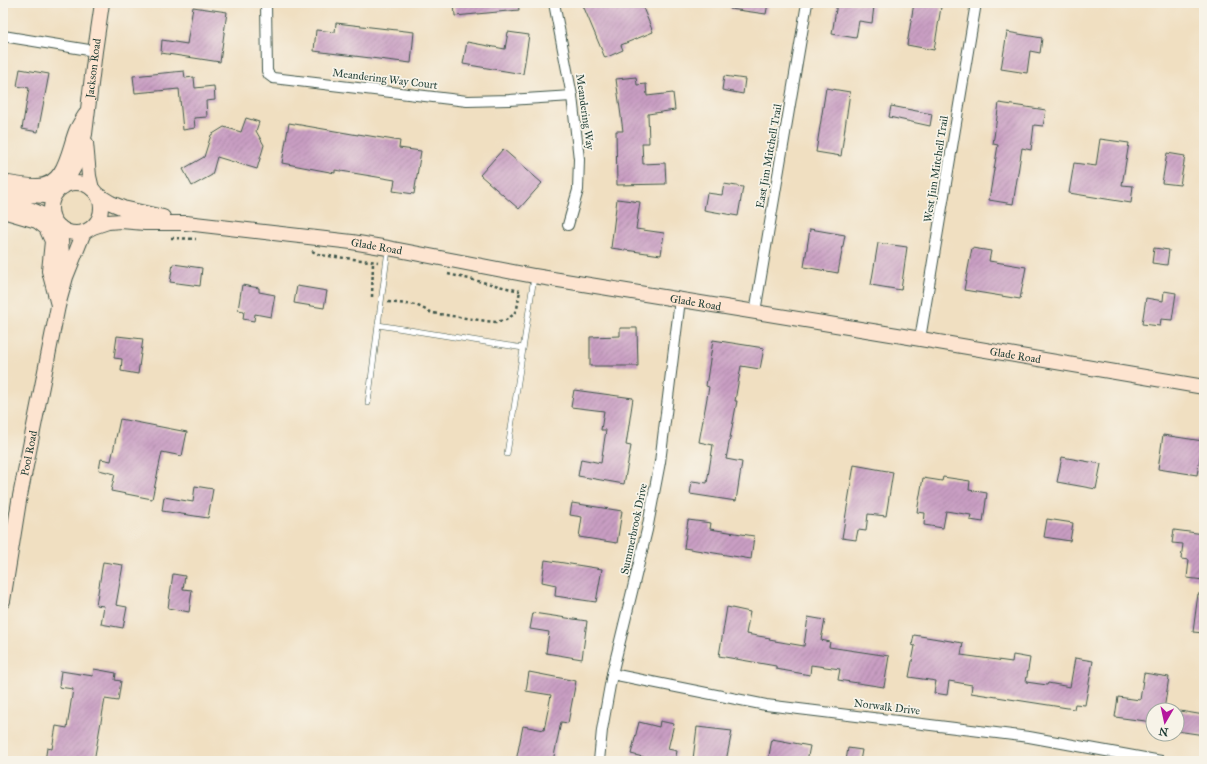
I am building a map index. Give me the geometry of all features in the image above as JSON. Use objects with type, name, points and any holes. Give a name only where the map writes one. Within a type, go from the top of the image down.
[{"type":"main road","name":"Jackson Road","points":[[60,189],[77,162],[85,134],[102,3]]},
{"type":"main road","points":[[3,182],[38,186],[49,184],[62,170],[67,160],[76,130],[88,110]]},
{"type":"main road","name":"Jackson Road","points":[[85,134],[88,170],[95,192]]},
{"type":"main road","points":[[3,191],[45,196],[70,184],[78,183],[86,185],[95,192],[101,204],[101,212],[98,220],[88,229],[76,233],[67,231],[42,214],[27,207],[3,201]]},
{"type":"main road","points":[[58,225],[51,210],[54,197],[60,189]]},
{"type":"main road","name":"Glade Road","points":[[95,192],[111,203],[123,208],[186,223]]},
{"type":"main road","points":[[3,211],[37,222],[46,228],[52,241],[49,271],[58,306]]},
{"type":"main road","name":"Glade Road","points":[[88,229],[108,222],[121,221],[145,223],[186,223],[352,242],[388,248],[534,283],[680,300],[1204,387]]},
{"type":"main road","name":"Pool Road","points":[[58,225],[62,254],[58,306]]},
{"type":"main road","name":"Pool Road","points":[[3,601],[19,501],[58,306],[66,277],[88,229]]},
{"type":"street","name":"Meandering Way Court","points":[[266,3],[267,71],[273,78],[467,101],[572,96]]},
{"type":"street","name":"Meandering Way","points":[[554,3],[572,96],[579,159],[578,190],[568,225]]},
{"type":"street","name":"East Jim Mitchell Trail","points":[[755,312],[807,3]]},
{"type":"street","name":"West Jim Mitchell Trail","points":[[920,339],[976,3]]},
{"type":"street","points":[[3,36],[95,51]]},
{"type":"street","name":"Summerbrook Drive","points":[[599,761],[602,730],[612,674],[647,530],[657,477],[680,300]]},
{"type":"street","name":"Norwalk Drive","points":[[612,674],[766,705],[1029,737],[1161,761]]},
{"type":"lane","points":[[368,403],[388,248]]},
{"type":"lane","points":[[507,454],[534,283]]},
{"type":"lane","points":[[378,325],[523,348]]},
{"type":"path","points":[[168,237],[200,239]]},
{"type":"path","points":[[307,249],[320,254],[386,263]]},
{"type":"path","points":[[373,262],[372,300],[416,305],[432,312],[486,322],[506,320],[513,315],[517,308],[520,286],[534,283]]},
{"type":"path","points":[[445,274],[520,291]]},
{"type":"building","points":[[454,3],[518,3],[519,10],[455,16]]},
{"type":"building","points":[[582,3],[641,3],[653,32],[621,45],[623,50],[605,58]]},
{"type":"building","points":[[731,3],[768,3],[766,14],[730,9]]},
{"type":"building","points":[[837,3],[853,3],[874,6],[872,23],[859,21],[856,38],[832,34]]},
{"type":"building","points":[[914,3],[941,7],[934,50],[907,45]]},
{"type":"building","points":[[193,7],[227,12],[220,62],[161,53],[162,40],[187,44]]},
{"type":"building","points":[[336,23],[414,32],[411,63],[314,51],[316,30],[335,32]]},
{"type":"building","points":[[508,32],[529,35],[523,74],[463,64],[467,42],[505,49]]},
{"type":"building","points":[[1007,32],[1042,38],[1040,53],[1030,51],[1027,73],[1001,69]]},
{"type":"building","points":[[20,69],[49,74],[38,132],[22,129],[29,88],[17,86]]},
{"type":"building","points":[[184,71],[185,78],[194,77],[195,88],[214,86],[215,100],[206,101],[207,117],[194,118],[195,128],[183,130],[179,89],[135,93],[133,76]]},
{"type":"building","points":[[724,76],[745,79],[743,94],[722,90]]},
{"type":"building","points":[[636,77],[637,85],[646,84],[647,96],[673,93],[675,110],[648,114],[649,143],[642,143],[643,164],[665,163],[666,184],[617,185],[616,131],[623,131],[616,79]]},
{"type":"building","points":[[826,88],[850,92],[841,156],[816,152]]},
{"type":"building","points":[[999,103],[1046,110],[1043,126],[1034,125],[1031,150],[1022,148],[1013,204],[989,200],[998,145],[993,144]]},
{"type":"building","points":[[891,106],[932,114],[930,126],[889,117]]},
{"type":"building","points":[[246,118],[259,122],[256,131],[264,145],[257,169],[217,157],[212,175],[192,186],[183,169],[204,157],[211,135],[224,127],[241,132]]},
{"type":"building","points":[[289,123],[400,141],[399,148],[421,151],[414,194],[393,191],[395,180],[335,170],[335,173],[282,163]]},
{"type":"building","points":[[1100,139],[1129,143],[1122,185],[1133,186],[1131,203],[1069,193],[1074,163],[1096,166]]},
{"type":"building","points":[[503,149],[542,183],[519,209],[480,175]]},
{"type":"building","points":[[1167,153],[1185,156],[1180,185],[1162,183]]},
{"type":"building","points":[[724,184],[743,187],[738,216],[704,210],[707,193],[722,195]]},
{"type":"building","points":[[617,199],[640,202],[636,229],[664,233],[661,255],[611,248]]},
{"type":"building","points":[[810,229],[845,235],[838,273],[804,267]]},
{"type":"building","points":[[878,243],[907,247],[901,290],[871,285]]},
{"type":"building","points":[[972,248],[991,251],[989,261],[1026,267],[1020,299],[964,290]]},
{"type":"building","points":[[1154,248],[1169,250],[1167,265],[1152,263]]},
{"type":"building","points":[[173,264],[202,268],[200,286],[170,282]]},
{"type":"building","points":[[242,285],[259,288],[259,292],[275,295],[271,317],[255,314],[254,321],[243,319],[244,311],[238,310]]},
{"type":"building","points":[[297,286],[327,291],[324,308],[294,303]]},
{"type":"building","points":[[1164,291],[1176,293],[1172,320],[1161,319],[1160,326],[1142,324],[1146,298],[1163,301]]},
{"type":"building","points":[[620,328],[637,328],[638,366],[590,366],[590,337],[620,336]]},
{"type":"building","points":[[117,336],[143,339],[138,374],[121,371],[122,359],[114,358]]},
{"type":"building","points":[[713,340],[764,348],[760,369],[741,366],[735,401],[737,401],[726,459],[742,462],[736,501],[690,494],[692,481],[707,483],[713,445],[699,442],[709,387],[706,386]]},
{"type":"building","points":[[574,390],[633,398],[626,445],[631,446],[624,484],[578,476],[581,459],[601,463],[606,430],[601,430],[604,411],[571,407]]},
{"type":"building","points":[[120,419],[187,432],[182,456],[162,452],[152,499],[111,491],[115,474],[99,470],[101,459],[111,461]]},
{"type":"building","points":[[1163,435],[1203,441],[1197,475],[1158,469]]},
{"type":"building","points":[[1062,457],[1101,464],[1096,489],[1057,482]]},
{"type":"building","points":[[854,465],[893,472],[886,516],[868,514],[866,531],[858,530],[856,540],[842,538]]},
{"type":"building","points":[[943,477],[970,481],[969,490],[987,493],[983,522],[970,520],[971,515],[946,511],[943,528],[924,525],[925,513],[917,512],[923,478],[942,481]]},
{"type":"building","points":[[195,486],[213,489],[208,518],[162,511],[164,497],[193,502]]},
{"type":"building","points":[[572,503],[622,511],[617,543],[579,537],[582,517],[570,515]]},
{"type":"building","points":[[1047,519],[1073,523],[1070,541],[1044,537]]},
{"type":"building","points":[[688,520],[711,523],[710,529],[754,536],[751,559],[684,548]]},
{"type":"building","points":[[1174,530],[1204,534],[1204,580],[1187,578],[1189,560],[1181,559],[1183,544],[1172,543]]},
{"type":"building","points":[[545,560],[602,569],[596,602],[555,596],[556,585],[542,582]]},
{"type":"building","points":[[103,562],[123,565],[116,605],[127,607],[123,628],[101,624],[104,606],[96,605]]},
{"type":"building","points":[[173,574],[185,576],[183,589],[192,590],[189,612],[168,608]]},
{"type":"building","points":[[1198,594],[1204,594],[1204,633],[1193,632]]},
{"type":"building","points":[[727,607],[750,612],[746,634],[770,638],[769,640],[804,646],[808,617],[825,620],[821,640],[830,642],[829,647],[889,656],[884,687],[838,680],[840,669],[811,665],[810,675],[776,669],[776,666],[719,656]]},
{"type":"building","points":[[533,613],[587,621],[582,659],[546,653],[549,632],[530,629]]},
{"type":"building","points":[[914,635],[963,643],[961,655],[1012,662],[1013,655],[1030,658],[1026,682],[1047,685],[1048,683],[1070,687],[1075,658],[1093,661],[1085,705],[1075,704],[1074,709],[971,693],[972,685],[949,681],[947,695],[934,693],[936,681],[909,677],[915,646],[912,645]]},
{"type":"building","points":[[94,669],[116,673],[115,680],[121,681],[118,701],[105,699],[94,761],[45,761],[47,748],[52,749],[56,726],[67,728],[73,689],[59,687],[61,671],[93,676]]},
{"type":"building","points":[[529,672],[576,681],[568,723],[561,722],[553,761],[516,761],[523,726],[544,730],[551,695],[526,691]]},
{"type":"building","points":[[1144,673],[1169,677],[1165,702],[1145,702],[1145,721],[1115,717],[1118,697],[1140,700]]},
{"type":"building","points":[[1185,712],[1204,715],[1204,735],[1185,732]]},
{"type":"building","points":[[660,721],[674,724],[668,749],[677,751],[675,761],[659,761],[631,754],[639,722],[659,727]]},
{"type":"building","points":[[697,727],[732,731],[726,761],[704,761],[693,759]]},
{"type":"building","points":[[772,739],[810,746],[807,761],[768,761]]},
{"type":"building","points":[[848,748],[862,750],[860,761],[846,761]]}]
